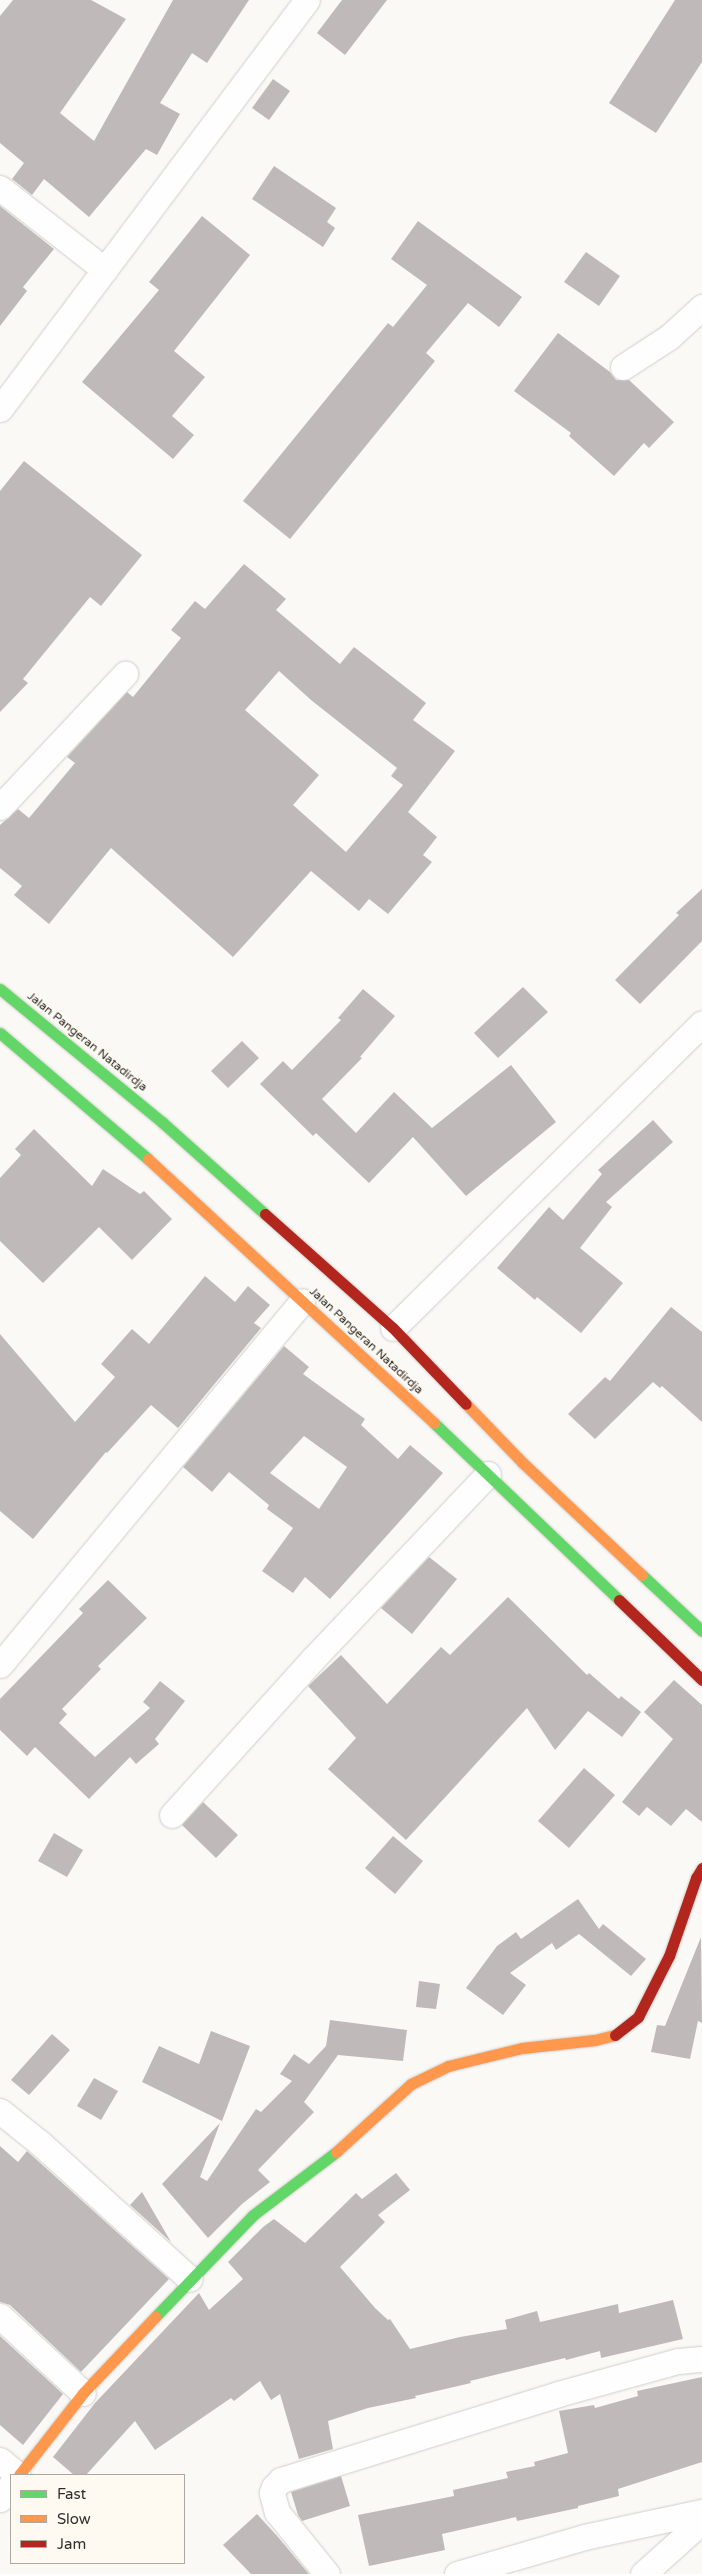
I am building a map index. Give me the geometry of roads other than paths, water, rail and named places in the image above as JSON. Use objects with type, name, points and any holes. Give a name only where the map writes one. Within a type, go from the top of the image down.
[{"type":"main road","name":"Jalan Pangeran Natadirdja","points":[[0,989],[162,1122],[329,1270],[392,1328],[523,1463],[702,1631]]},
{"type":"main road","name":"Jalan Pangeran Natadirdja","points":[[0,1033],[156,1166],[305,1298],[702,1680]]},
{"type":"main road","points":[[318,1282],[329,1270]]},
{"type":"main road","points":[[19,2474],[83,2393],[190,2279],[253,2216],[338,2151],[412,2084],[448,2066],[488,2055],[522,2048],[595,2040],[618,2034],[638,2017],[670,1956],[696,1878],[702,1868]]},
{"type":"street","points":[[4,397],[105,270],[307,0]]},
{"type":"street","points":[[0,188],[105,270]]},
{"type":"street","points":[[623,367],[669,337],[702,307]]},
{"type":"street","points":[[0,807],[125,674]]},
{"type":"street","points":[[392,1328],[702,1023]]},
{"type":"street","points":[[0,1665],[305,1298]]},
{"type":"street","points":[[172,1815],[312,1660],[488,1474]]},
{"type":"street","points":[[0,2111],[40,2143],[190,2279]]},
{"type":"street","points":[[0,2316],[83,2393]]},
{"type":"street","points":[[327,2574],[277,2512],[272,2503],[274,2487],[281,2480],[558,2394],[678,2361],[702,2359]]},
{"type":"street","points":[[0,2460],[17,2474]]},
{"type":"street","points":[[0,2499],[10,2486]]},
{"type":"street","points":[[457,2574],[584,2537],[702,2512]]},
{"type":"street","points":[[643,2574],[702,2521]]}]
